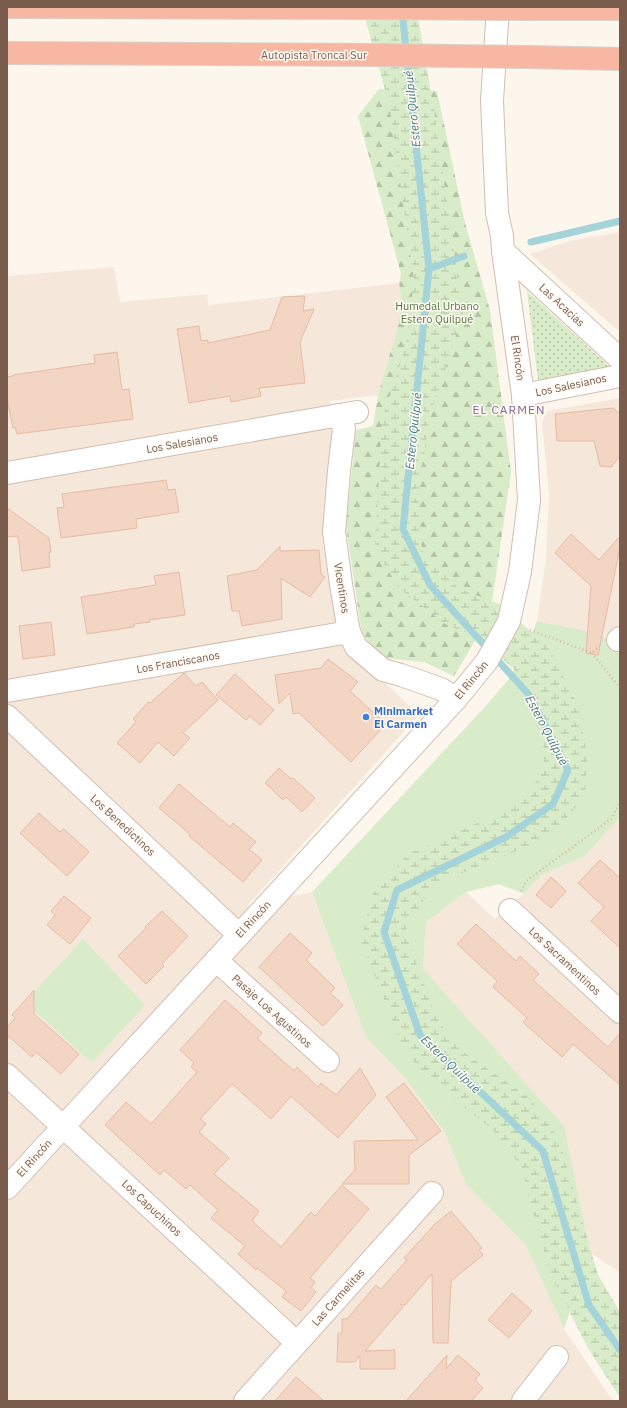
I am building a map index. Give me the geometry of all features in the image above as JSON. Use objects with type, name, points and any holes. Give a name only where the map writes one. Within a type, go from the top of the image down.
[{"type":"highway","points":[[7,7],[620,9]]},
{"type":"highway","name":"Autopista Troncal Sur","points":[[7,53],[379,55],[620,59]]},
{"type":"street","name":"El Rincón","points":[[7,1188],[456,699],[487,661],[510,621],[520,572],[529,500],[523,395],[502,236],[497,213],[492,100],[498,7]]},
{"type":"street","name":"Las Acacias","points":[[503,251],[620,359]]},
{"type":"street","name":"Los Salesianos","points":[[523,395],[620,376]]},
{"type":"street","name":"Los Salesianos","points":[[7,473],[348,414]]},
{"type":"street","name":"Vicentinos","points":[[348,414],[344,429],[339,471],[334,532],[340,584],[349,632],[356,647],[383,670],[441,689],[456,699]]},
{"type":"street","name":"Los Franciscanos","points":[[7,691],[349,632]]},
{"type":"street","name":"Los Benedictinos","points":[[7,716],[239,935]]},
{"type":"street","name":"Los Sacramentinos","points":[[510,910],[620,1012]]},
{"type":"street","name":"Pasaje Los Agustinos","points":[[216,960],[328,1061]]},
{"type":"street","name":"Los Capuchinos","points":[[7,1074],[297,1343]]},
{"type":"street","name":"Las Carmelitas","points":[[245,1401],[432,1193]]},
{"type":"street","points":[[523,1401],[557,1357]]},
{"type":"path","points":[[510,621],[592,654],[620,688]]},
{"type":"path","points":[[592,654],[606,639],[619,639]]},
{"type":"path","points":[[510,910],[526,881],[611,819],[620,802]]},
{"type":"shaded area","points":[[620,232],[620,332],[530,254],[569,241]]},
{"type":"shaded area","points":[[114,267],[120,302],[207,294],[208,305],[399,283],[402,303],[396,333],[378,395],[330,401],[339,438],[346,646],[419,715],[247,906],[312,892],[366,1037],[406,1079],[444,1131],[466,1184],[525,1244],[564,1329],[613,1401],[7,1401],[7,276]]},
{"type":"shaded area","points":[[620,398],[620,649],[537,621],[546,558],[549,494],[542,421],[548,411]]},
{"type":"shaded area","points":[[620,817],[620,1272],[590,1253],[423,969],[426,922],[466,892],[495,919],[523,894],[541,875],[585,856]]},
{"type":"green space","name":"Humedal Urbano Estero Quilpué","points":[[362,7],[417,12],[433,103],[463,314],[429,419],[418,494],[422,550],[458,588],[499,604],[548,646],[578,706],[587,755],[585,795],[553,836],[433,885],[405,931],[436,1017],[459,1049],[531,1099],[558,1137],[598,1275],[620,1312],[620,1398],[588,1348],[551,1276],[529,1199],[523,1169],[493,1130],[424,1076],[402,1045],[361,941],[372,895],[408,854],[522,803],[544,769],[544,749],[520,675],[481,639],[445,624],[398,587],[375,548],[382,420],[406,345],[414,280],[389,104]]},
{"type":"green space","points":[[379,89],[437,91],[465,223],[490,310],[511,472],[490,616],[454,676],[424,662],[384,658],[362,634],[346,527],[356,430],[373,426],[378,395],[396,333],[402,303],[399,283],[401,274],[358,116]]},
{"type":"green space","points":[[527,291],[612,369],[538,380]]},
{"type":"green space","points":[[537,621],[599,634],[620,649],[620,817],[585,856],[541,875],[524,894],[499,884],[466,892],[426,922],[423,969],[564,1126],[590,1253],[564,1329],[525,1244],[466,1184],[444,1131],[406,1079],[366,1037],[312,892],[483,709],[508,680],[522,657]]},
{"type":"green space","points":[[83,939],[145,1005],[92,1063],[25,1002]]},
{"type":"building","points":[[305,296],[303,311],[314,309],[300,342],[305,383],[259,388],[261,396],[231,402],[230,396],[189,403],[177,329],[199,326],[201,341],[208,340],[208,343],[270,330],[282,297]]},
{"type":"building","points":[[117,352],[122,390],[129,389],[133,419],[17,434],[15,427],[13,428],[7,399],[7,377],[95,363],[94,355]]},
{"type":"building","points":[[613,408],[620,414],[620,456],[611,467],[600,466],[594,441],[557,441],[555,414]]},
{"type":"building","points":[[166,480],[168,490],[175,489],[179,512],[136,519],[137,528],[61,538],[57,508],[64,507],[62,494]]},
{"type":"building","points":[[7,508],[49,538],[51,552],[49,552],[50,567],[22,571],[18,536],[7,537]]},
{"type":"building","points":[[571,534],[599,560],[620,536],[620,547],[598,655],[586,653],[591,586],[555,553]]},
{"type":"building","points":[[280,546],[280,551],[319,550],[321,574],[325,577],[310,597],[281,578],[282,619],[242,626],[239,611],[232,611],[227,576],[257,570]]},
{"type":"building","points":[[179,572],[185,615],[149,620],[150,622],[134,624],[134,627],[87,634],[81,597],[156,585],[154,576]]},
{"type":"building","points":[[51,622],[55,655],[23,659],[19,626]]},
{"type":"building","points":[[328,659],[358,682],[350,691],[386,724],[351,762],[299,713],[293,714],[290,693],[279,704],[275,675],[321,668]]},
{"type":"building","points":[[184,673],[196,686],[202,682],[218,700],[183,733],[190,738],[174,756],[158,742],[140,763],[117,743],[136,722],[133,719],[148,702],[150,703]]},
{"type":"building","points":[[235,674],[274,710],[260,725],[250,716],[246,720],[216,695]]},
{"type":"building","points":[[279,768],[291,779],[293,778],[315,798],[302,812],[286,797],[283,800],[265,783]]},
{"type":"building","points":[[179,784],[230,827],[233,823],[256,842],[249,849],[262,860],[243,882],[159,808]]},
{"type":"building","points":[[39,813],[60,832],[64,829],[89,852],[67,876],[20,833]]},
{"type":"building","points":[[600,860],[620,878],[620,948],[591,921],[604,907],[578,883]]},
{"type":"building","points":[[551,877],[566,891],[551,908],[536,895]]},
{"type":"building","points":[[64,896],[91,918],[70,944],[47,925],[55,915],[51,911]]},
{"type":"building","points":[[162,911],[188,936],[162,964],[164,966],[146,984],[118,956]]},
{"type":"building","points":[[476,924],[516,961],[520,956],[539,974],[533,980],[608,1047],[620,1033],[620,1085],[573,1044],[562,1057],[523,1022],[527,1018],[493,987],[497,981],[457,944]]},
{"type":"building","points":[[290,933],[312,953],[306,960],[335,988],[330,993],[343,1005],[323,1026],[259,967]]},
{"type":"building","points":[[34,990],[34,1014],[79,1054],[61,1074],[36,1052],[32,1057],[7,1035],[7,1027],[15,1018],[12,1015]]},
{"type":"building","points":[[225,1000],[262,1033],[257,1038],[294,1071],[297,1067],[318,1087],[321,1083],[336,1095],[360,1068],[376,1095],[338,1138],[291,1096],[271,1119],[232,1084],[200,1119],[206,1124],[199,1132],[229,1158],[214,1174],[259,1211],[252,1221],[281,1247],[311,1212],[315,1216],[342,1185],[369,1209],[310,1278],[315,1282],[311,1288],[316,1292],[301,1311],[282,1297],[286,1291],[257,1268],[256,1270],[238,1254],[245,1246],[211,1218],[218,1210],[190,1185],[186,1189],[164,1170],[160,1175],[105,1125],[126,1102],[151,1124],[197,1072],[191,1067],[194,1063],[180,1050]]},
{"type":"building","points":[[404,1083],[441,1131],[409,1155],[409,1184],[342,1184],[355,1170],[354,1141],[418,1140],[386,1097]]},
{"type":"building","points":[[451,1211],[482,1248],[479,1250],[483,1255],[451,1281],[448,1343],[433,1343],[432,1274],[405,1305],[400,1304],[403,1307],[365,1351],[395,1350],[395,1369],[360,1369],[360,1356],[355,1362],[337,1362],[338,1333],[342,1333],[342,1319],[347,1319],[376,1285],[381,1289],[407,1260],[404,1258],[435,1224]]},
{"type":"building","points":[[512,1293],[532,1311],[509,1338],[488,1320]]},
{"type":"building","points":[[447,1355],[446,1369],[458,1355],[480,1374],[475,1380],[483,1388],[471,1401],[406,1401]]},
{"type":"building","points":[[296,1377],[324,1401],[275,1401]]},
{"type":"waterway","name":"Estero Quilpué","points":[[402,11],[429,269],[403,529],[430,585],[530,696],[568,770],[553,804],[506,837],[397,890],[384,932],[420,1035],[543,1151],[589,1305],[620,1350]]},
{"type":"waterway","points":[[531,242],[620,221]]},
{"type":"waterway","points":[[429,269],[464,256]]},
{"type":"place","name":"Minimarket El Carmen","points":[[366,717]]},
{"type":"district","name":"EL CARMEN","points":[[509,409]]}]
